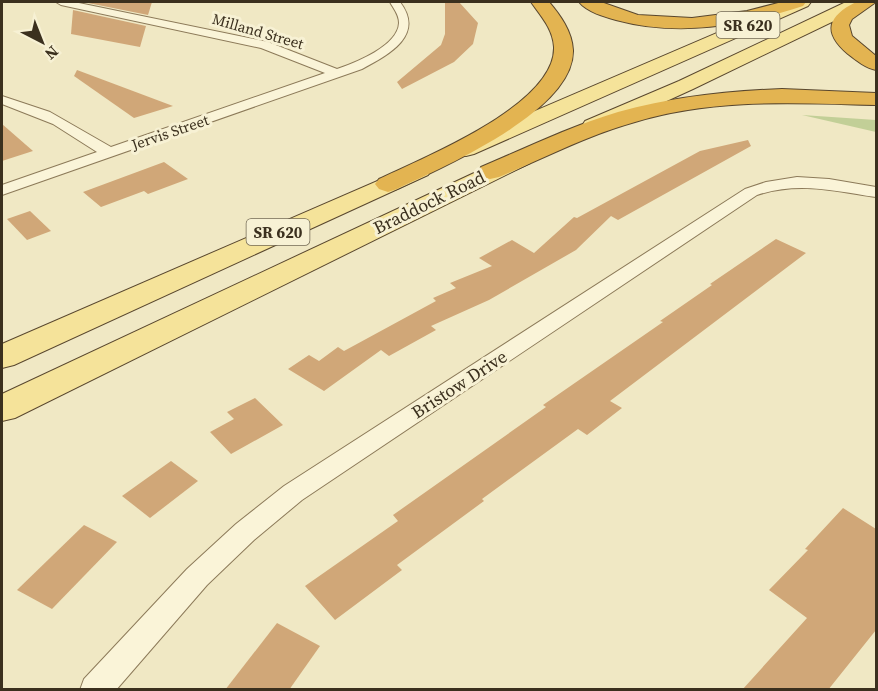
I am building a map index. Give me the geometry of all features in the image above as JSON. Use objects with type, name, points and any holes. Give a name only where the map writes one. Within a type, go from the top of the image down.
[{"type":"highway","points":[[388,184],[507,122],[546,90],[557,77],[564,53],[559,31],[540,2]]},
{"type":"highway","points":[[588,2],[637,18],[687,23],[742,19],[797,2]]},
{"type":"highway","points":[[868,2],[843,18],[840,27],[842,36],[849,45],[876,64]]},
{"type":"highway","points":[[490,172],[624,118],[693,102],[776,96],[876,99]]},
{"type":"main road","name":"Braddock Road","points":[[2,357],[171,279],[802,2]]},
{"type":"main road","name":"Braddock Road","points":[[2,409],[490,172],[686,85],[859,2]]},
{"type":"street","name":"Milland Street","points":[[61,2],[264,45],[338,74]]},
{"type":"street","name":"Jervis Street","points":[[2,189],[338,74],[375,57],[397,40],[405,23],[404,14],[395,2]]},
{"type":"street","points":[[2,100],[42,112],[62,121],[109,153]]},
{"type":"street","name":"Bristow Drive","points":[[95,690],[197,577],[245,532],[292,493],[751,192],[763,187],[799,182],[840,185],[876,192]]},
{"type":"green space","points":[[802,115],[876,120],[876,132]]},
{"type":"building","points":[[83,2],[152,2],[148,15]]},
{"type":"building","points":[[445,2],[459,2],[478,23],[473,44],[454,62],[402,89],[397,82],[441,45],[445,34]]},
{"type":"building","points":[[73,10],[146,26],[140,47],[71,34]]},
{"type":"building","points":[[77,70],[173,106],[134,118],[74,76]]},
{"type":"building","points":[[2,124],[33,151],[2,161]]},
{"type":"building","points":[[748,140],[751,146],[618,220],[611,216],[576,250],[489,300],[431,326],[436,330],[389,356],[381,350],[324,391],[288,369],[309,355],[319,361],[338,347],[344,351],[436,301],[433,298],[456,288],[450,283],[492,266],[479,258],[512,240],[534,253],[574,217],[577,218],[700,151]]},
{"type":"building","points":[[164,162],[188,179],[148,194],[144,191],[101,207],[83,192]]},
{"type":"building","points":[[30,211],[51,231],[27,240],[7,219]]},
{"type":"building","points":[[776,239],[806,253],[610,401],[622,408],[587,435],[578,429],[482,499],[484,501],[397,565],[402,570],[335,620],[305,586],[398,521],[393,515],[546,407],[543,405],[663,322],[660,321],[712,285],[710,284]]},
{"type":"building","points":[[255,398],[283,425],[231,454],[210,432],[234,419],[227,412]]},
{"type":"building","points":[[171,461],[198,481],[150,518],[122,496]]},
{"type":"building","points":[[843,508],[876,529],[876,630],[828,690],[742,690],[807,618],[769,590],[808,550],[805,549]]},
{"type":"building","points":[[84,525],[117,542],[52,609],[17,590]]},
{"type":"building","points":[[277,623],[320,646],[289,690],[225,690]]}]
